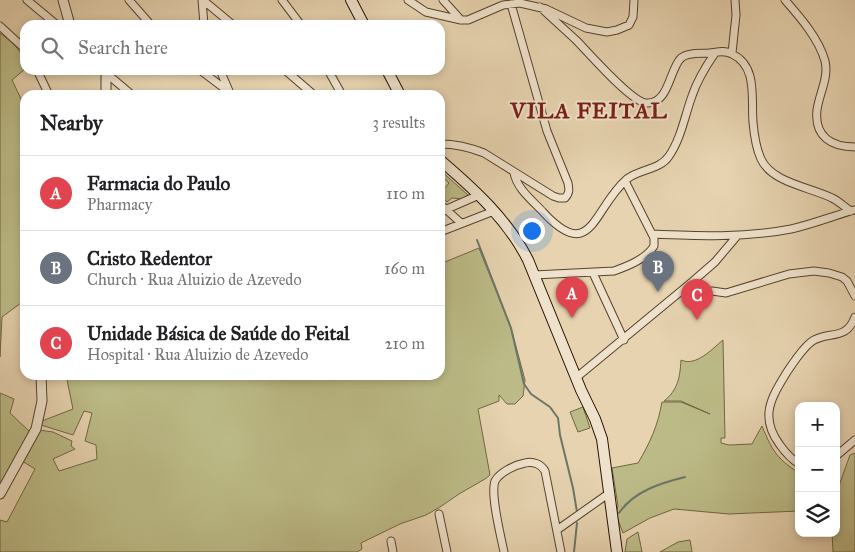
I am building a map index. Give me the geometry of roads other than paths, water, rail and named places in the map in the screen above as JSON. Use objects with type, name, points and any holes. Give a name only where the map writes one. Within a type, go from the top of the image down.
[{"type":"main road","points":[[351,0],[361,20]]},
{"type":"main road","points":[[390,75],[397,90]]},
{"type":"main road","points":[[445,164],[494,211],[521,246],[534,275],[602,439],[617,552]]},
{"type":"street","points":[[27,0],[51,20]]},
{"type":"street","points":[[63,0],[69,20]]},
{"type":"street","points":[[129,0],[147,20]]},
{"type":"street","points":[[203,0],[204,20]]},
{"type":"street","points":[[203,0],[228,20]]},
{"type":"street","points":[[282,0],[297,20]]},
{"type":"street","points":[[408,0],[426,12],[461,20],[468,20],[511,4],[520,3],[556,12],[586,28],[606,32],[628,25],[633,17],[634,0]]},
{"type":"street","points":[[443,0],[461,20]]},
{"type":"street","points":[[732,53],[736,15],[735,0]]},
{"type":"street","points":[[785,0],[812,36],[826,63],[826,76],[817,111],[821,132],[829,142],[836,145],[855,147]]},
{"type":"street","points":[[445,144],[457,144],[484,153],[553,196],[565,198],[568,195],[568,183],[547,131],[511,4]]},
{"type":"street","points":[[540,7],[559,23],[631,95],[642,103],[652,102],[660,97],[682,58],[690,55],[724,51],[732,53],[747,66],[750,78],[754,130],[760,157],[765,167],[782,178],[832,198],[853,210]]},
{"type":"street","points":[[0,26],[20,44]]},
{"type":"street","points":[[514,173],[515,179],[521,188],[562,229],[574,234],[586,231],[612,194],[625,181],[637,172],[663,163],[667,159],[676,144],[695,88],[715,53]]},
{"type":"street","points":[[39,75],[47,90]]},
{"type":"street","points":[[105,75],[106,90]]},
{"type":"street","points":[[110,75],[126,90]]},
{"type":"street","points":[[207,75],[227,90]]},
{"type":"street","points":[[222,75],[230,90]]},
{"type":"street","points":[[291,75],[308,90]]},
{"type":"street","points":[[331,75],[339,90]]},
{"type":"street","points":[[534,275],[614,271],[648,254],[654,246],[653,234],[625,181]]},
{"type":"street","points":[[445,210],[479,195]]},
{"type":"street","points":[[653,234],[737,236],[790,229],[832,218],[853,210]]},
{"type":"street","points":[[445,230],[494,211]]},
{"type":"street","points":[[445,212],[461,223]]},
{"type":"street","points":[[577,377],[624,340],[715,262],[737,236]]},
{"type":"street","points":[[712,291],[726,293],[789,274],[814,271],[842,277],[847,281],[855,296]]},
{"type":"street","points":[[593,273],[624,340]]},
{"type":"street","points":[[795,460],[782,448],[770,429],[768,410],[776,389],[807,346],[816,339],[843,332],[850,328],[855,317]]},
{"type":"street","points":[[0,494],[36,429],[42,401],[41,380]]},
{"type":"street","points":[[840,453],[855,440]]},
{"type":"street","points":[[504,552],[495,507],[494,486],[496,480],[502,474],[526,463],[537,463],[545,471],[561,552]]},
{"type":"street","points":[[557,530],[608,494]]},
{"type":"street","points":[[439,514],[447,552]]},
{"type":"street","points":[[391,541],[393,552]]},
{"type":"waterway","points":[[477,240],[511,328],[524,384],[531,394],[550,407],[558,418],[577,512]]},
{"type":"waterway","points":[[619,513],[632,499],[649,489],[685,477]]},
{"type":"waterway","points":[[574,552],[577,523]]},
{"type":"place","name":"Cristo Redentor","points":[[658,292]]},
{"type":"place","name":"Farmacia do Paulo","points":[[572,318]]},
{"type":"place","name":"Unidade Básica de Saúde do Feital","points":[[697,320]]},
{"type":"district","name":"VILA FEITAL","points":[[589,110]]}]
